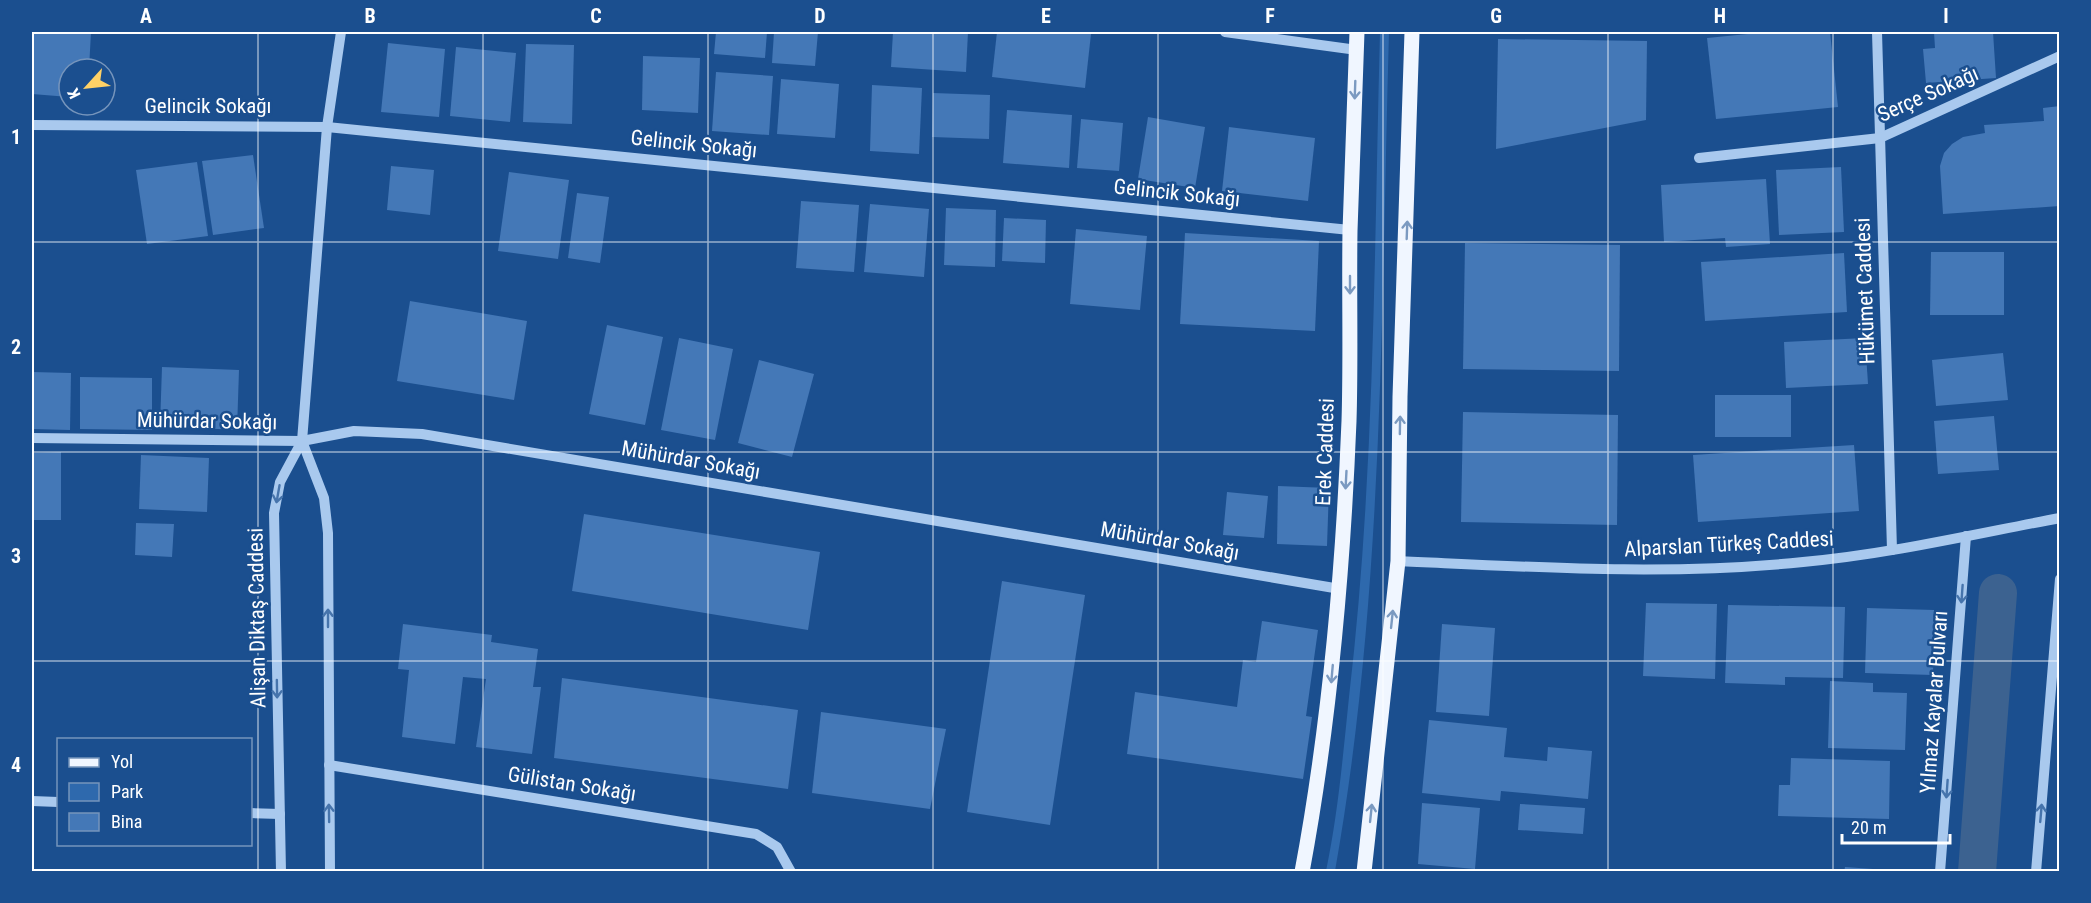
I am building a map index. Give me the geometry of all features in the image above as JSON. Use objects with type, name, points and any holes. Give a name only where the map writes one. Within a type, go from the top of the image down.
[{"type":"main road","name":"Erek Caddesi","points":[[1302,872],[1321,762],[1340,589],[1349,419],[1350,231],[1357,32]]},
{"type":"main road","points":[[1364,872],[1398,561],[1400,397],[1412,32]]},
{"type":"street","name":"Alişan Diktaş Caddesi","points":[[281,872],[274,513],[280,482],[302,441],[327,127],[340,32]]},
{"type":"street","points":[[1225,32],[1357,50]]},
{"type":"street","name":"Hükümet Caddesi","points":[[1877,32],[1892,550]]},
{"type":"street","name":"Serçe Sokağı","points":[[1699,158],[1880,138],[2060,56]]},
{"type":"street","name":"Gelincik Sokağı","points":[[32,125],[327,127],[1350,231]]},
{"type":"street","name":"Mühürdar Sokağı","points":[[32,438],[302,441],[354,431],[422,434],[1340,589]]},
{"type":"street","name":"Alişan Diktaş Caddesi","points":[[302,441],[324,498],[328,533],[330,872]]},
{"type":"street","name":"Alparslan Türkeş Caddesi","points":[[1398,561],[1639,571],[1795,563],[1892,550],[2060,518]]},
{"type":"street","name":"Yılmaz Kayalar Bulvarı","points":[[1940,872],[1966,536]]},
{"type":"street","points":[[2036,872],[2060,579]]},
{"type":"street","name":"Gülistan Sokağı","points":[[329,765],[756,834],[777,847],[791,872]]},
{"type":"street","points":[[32,801],[57,802]]},
{"type":"street","points":[[252,813],[280,814]]},
{"type":"green space","points":[[1380,32],[1389,32],[1381,347],[1372,558],[1351,767],[1335,871],[1326,871],[1342,763],[1358,614],[1364,531],[1372,364]]},
{"type":"building","points":[[32,32],[91,32],[90,57],[57,57],[57,96],[32,94]]},
{"type":"building","points":[[716,32],[767,32],[765,58],[714,54]]},
{"type":"building","points":[[774,32],[818,32],[815,66],[772,63]]},
{"type":"building","points":[[893,32],[968,32],[966,72],[891,67]]},
{"type":"building","points":[[997,32],[1091,34],[1085,88],[992,77]]},
{"type":"building","points":[[1768,32],[1830,32],[1838,107],[1716,119],[1707,38]]},
{"type":"building","points":[[1934,32],[1993,32],[1996,78],[1926,83],[1923,49],[1935,48]]},
{"type":"building","points":[[1498,39],[1647,41],[1646,120],[1496,149]]},
{"type":"building","points":[[388,43],[445,49],[439,117],[381,112]]},
{"type":"building","points":[[526,44],[574,45],[572,124],[523,122]]},
{"type":"building","points":[[456,47],[516,53],[510,122],[450,116]]},
{"type":"building","points":[[643,56],[700,58],[698,113],[642,110]]},
{"type":"building","points":[[716,72],[773,76],[769,135],[712,131]]},
{"type":"building","points":[[781,79],[839,84],[835,138],[777,134]]},
{"type":"building","points":[[872,85],[922,88],[919,154],[870,151]]},
{"type":"building","points":[[933,93],[990,95],[989,139],[932,137]]},
{"type":"building","points":[[2060,106],[2060,206],[1943,214],[1940,166],[1944,153],[1952,144],[1963,137],[1985,133],[1984,125],[2044,121],[2043,108]]},
{"type":"building","points":[[1007,110],[1072,115],[1069,168],[1003,163]]},
{"type":"building","points":[[1148,117],[1205,127],[1195,188],[1138,179]]},
{"type":"building","points":[[1081,119],[1123,123],[1119,171],[1077,168]]},
{"type":"building","points":[[1229,127],[1315,138],[1308,201],[1222,191]]},
{"type":"building","points":[[253,155],[264,228],[213,235],[202,161]]},
{"type":"building","points":[[197,162],[208,236],[147,244],[136,170]]},
{"type":"building","points":[[391,166],[434,170],[430,215],[387,210]]},
{"type":"building","points":[[1841,167],[1844,232],[1779,235],[1776,170]]},
{"type":"building","points":[[509,172],[569,180],[558,259],[498,251]]},
{"type":"building","points":[[1766,179],[1770,244],[1726,247],[1725,238],[1664,242],[1661,185]]},
{"type":"building","points":[[577,193],[609,197],[600,263],[568,258]]},
{"type":"building","points":[[801,201],[859,205],[854,272],[796,268]]},
{"type":"building","points":[[870,204],[929,209],[924,277],[864,272]]},
{"type":"building","points":[[946,208],[996,210],[995,267],[944,265]]},
{"type":"building","points":[[1004,218],[1046,220],[1045,263],[1002,261]]},
{"type":"building","points":[[1076,229],[1147,236],[1140,310],[1070,304]]},
{"type":"building","points":[[1185,233],[1319,241],[1315,331],[1180,324]]},
{"type":"building","points":[[1465,243],[1620,245],[1619,371],[1463,369]]},
{"type":"building","points":[[1931,252],[2004,252],[2004,315],[1930,315]]},
{"type":"building","points":[[1844,253],[1847,312],[1705,321],[1701,262]]},
{"type":"building","points":[[410,301],[527,321],[514,400],[397,381]]},
{"type":"building","points":[[607,325],[663,337],[645,425],[589,414]]},
{"type":"building","points":[[679,338],[733,349],[715,440],[661,430]]},
{"type":"building","points":[[1865,338],[1868,384],[1786,388],[1784,342]]},
{"type":"building","points":[[2003,353],[2008,400],[1936,406],[1932,360]]},
{"type":"building","points":[[759,360],[814,374],[792,457],[738,443]]},
{"type":"building","points":[[162,367],[239,370],[237,430],[160,426]]},
{"type":"building","points":[[32,372],[71,373],[70,430],[32,429]]},
{"type":"building","points":[[80,377],[152,378],[152,430],[80,429]]},
{"type":"building","points":[[1715,395],[1791,395],[1791,437],[1715,437]]},
{"type":"building","points":[[1463,412],[1618,415],[1617,525],[1461,522]]},
{"type":"building","points":[[1994,416],[1999,470],[1938,474],[1934,421]]},
{"type":"building","points":[[1854,445],[1859,511],[1698,522],[1693,455]]},
{"type":"building","points":[[61,452],[61,520],[32,520],[32,453]]},
{"type":"building","points":[[141,455],[209,458],[207,512],[139,509]]},
{"type":"building","points":[[1278,486],[1329,488],[1327,546],[1277,544]]},
{"type":"building","points":[[1227,492],[1268,496],[1264,538],[1223,535]]},
{"type":"building","points":[[584,514],[820,552],[808,630],[572,591]]},
{"type":"building","points":[[136,523],[174,524],[172,557],[135,555]]},
{"type":"building","points":[[1002,581],[1085,595],[1050,825],[967,812]]},
{"type":"building","points":[[1646,603],[1717,604],[1715,679],[1643,676]]},
{"type":"building","points":[[1728,605],[1845,607],[1843,678],[1785,677],[1785,685],[1725,683]]},
{"type":"building","points":[[1867,608],[1934,610],[1933,675],[1865,673]]},
{"type":"building","points":[[1262,621],[1318,630],[1306,716],[1312,717],[1303,779],[1127,754],[1135,692],[1237,707],[1243,660],[1256,662]]},
{"type":"building","points":[[403,624],[492,635],[491,642],[538,649],[533,687],[541,687],[532,754],[476,747],[486,679],[463,677],[455,744],[402,737],[409,670],[398,669]]},
{"type":"building","points":[[1442,624],[1495,628],[1489,716],[1436,712]]},
{"type":"building","points":[[562,678],[798,710],[788,789],[554,758]]},
{"type":"building","points":[[1830,681],[1873,683],[1873,692],[1907,693],[1905,750],[1828,748]]},
{"type":"building","points":[[821,712],[946,729],[930,809],[812,793]]},
{"type":"building","points":[[1429,720],[1507,728],[1504,757],[1547,761],[1548,747],[1592,751],[1588,799],[1501,791],[1500,801],[1422,793]]},
{"type":"building","points":[[1791,758],[1890,761],[1889,819],[1778,816],[1779,785],[1790,785]]},
{"type":"building","points":[[1422,803],[1480,808],[1475,869],[1418,864]]},
{"type":"building","points":[[1520,804],[1585,808],[1583,834],[1518,830]]},
{"type":"building","points":[[1845,867],[1887,870],[1887,872],[1844,872]]},
{"type":"waterway","points":[[1977,872],[1998,593]]}]
